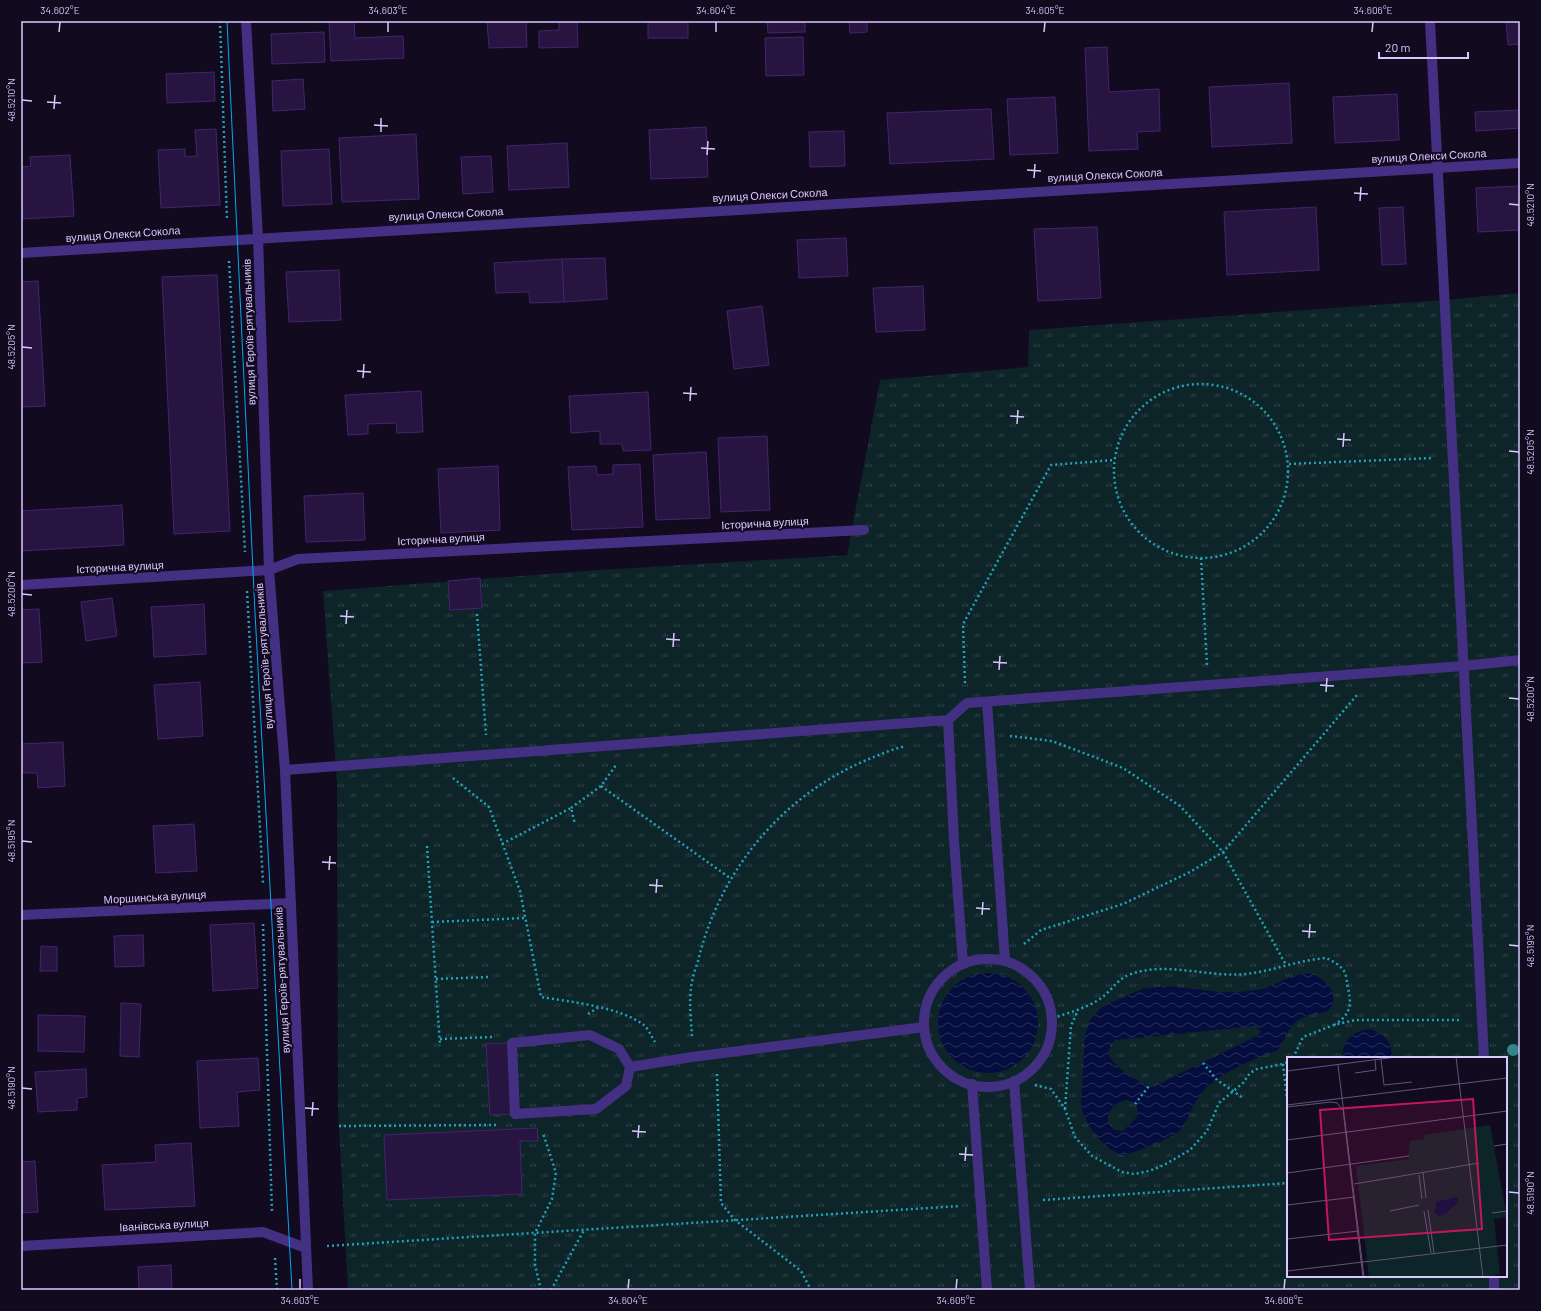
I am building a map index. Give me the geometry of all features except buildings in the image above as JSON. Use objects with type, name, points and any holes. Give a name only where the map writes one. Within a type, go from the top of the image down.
[{"type":"street","name":"вулиця Героїв-рятувальників","points":[[246,21],[258,237],[270,570],[285,770],[308,1290]]},
{"type":"street","points":[[1430,21],[1439,168],[1452,457],[1484,1057]]},
{"type":"street","name":"вулиця Олекси Сокола","points":[[21,253],[258,237],[1520,163]]},
{"type":"street","name":"Історична вулиця","points":[[21,585],[270,570],[298,559],[864,530]]},
{"type":"street","points":[[285,770],[948,720],[966,703],[1209,686],[1464,666],[1520,660]]},
{"type":"street","points":[[987,702],[1005,961]]},
{"type":"street","points":[[948,720],[954,840],[963,964]]},
{"type":"street","name":"Моршинська вулиця","points":[[21,915],[290,903]]},
{"type":"street","points":[[984,958],[1005,961],[1031,974],[1046,994],[1053,1018],[1050,1043],[1038,1064],[1016,1080],[993,1087],[972,1084],[946,1071],[931,1052],[924,1027],[927,1002],[940,981],[963,964],[984,958]]},
{"type":"street","points":[[630,1067],[924,1027]]},
{"type":"street","points":[[590,1035],[619,1049],[630,1067],[626,1086],[596,1109],[515,1114],[512,1043],[590,1035]]},
{"type":"street","points":[[1016,1080],[1030,1290]]},
{"type":"street","points":[[972,1084],[987,1290]]},
{"type":"street","name":"Іванівська вулиця","points":[[21,1246],[263,1232],[306,1248]]},
{"type":"street","points":[[1494,1277],[1494,1290]]},
{"type":"path","points":[[220,21],[227,240],[263,874],[273,1235],[277,1290]]},
{"type":"path","points":[[1203,383],[1235,390],[1261,407],[1280,433],[1288,464],[1286,493],[1274,519],[1254,540],[1229,554],[1201,558],[1171,553],[1146,538],[1126,516],[1115,489],[1114,460],[1123,429],[1143,404],[1171,388],[1203,383]]},
{"type":"path","points":[[1288,464],[1452,457]]},
{"type":"path","points":[[966,703],[962,624],[1051,465],[1114,460]]},
{"type":"path","points":[[1201,558],[1209,686]]},
{"type":"path","points":[[477,614],[488,755]]},
{"type":"path","points":[[1005,961],[1041,930],[1124,904],[1190,872],[1223,852],[1376,672]]},
{"type":"path","points":[[502,844],[571,808],[601,786],[632,744]]},
{"type":"path","points":[[428,760],[489,807],[520,892],[541,997],[600,1007],[646,1027],[666,1061]]},
{"type":"path","points":[[601,786],[730,878]]},
{"type":"path","points":[[571,808],[575,824]]},
{"type":"path","points":[[427,846],[440,1046]]},
{"type":"path","points":[[432,922],[526,918]]},
{"type":"path","points":[[1053,1018],[1078,1010],[1105,995],[1119,980],[1131,974],[1154,969],[1246,974],[1326,958],[1335,962],[1345,972],[1351,998],[1349,1010],[1343,1020],[1334,1025]]},
{"type":"path","points":[[436,979],[489,977]]},
{"type":"path","points":[[1065,1109],[1071,1026],[1078,1010]]},
{"type":"path","points":[[1293,1057],[1303,1037],[1334,1025],[1355,1020],[1481,1019]]},
{"type":"path","points":[[717,1054],[721,1203],[735,1220],[801,1271],[811,1290]]},
{"type":"path","points":[[1016,1080],[1050,1089],[1065,1109],[1075,1137],[1092,1156],[1122,1172],[1134,1174],[1149,1171],[1164,1165],[1190,1150],[1207,1131],[1219,1103],[1243,1083],[1250,1073],[1257,1068],[1287,1062]]},
{"type":"path","points":[[1203,1063],[1217,1080],[1243,1098]]},
{"type":"path","points":[[1283,1064],[1287,1099]]},
{"type":"path","points":[[1135,1104],[1148,1086]]},
{"type":"path","points":[[339,1126],[501,1125]]},
{"type":"path","points":[[541,1290],[535,1265],[535,1233],[552,1198],[556,1173],[542,1132]]},
{"type":"path","points":[[1023,1201],[1287,1183]]},
{"type":"path","points":[[306,1248],[981,1204]]},
{"type":"path","points":[[551,1290],[584,1230]]},
{"type":"green space","points":[[1520,293],[1520,1290],[348,1290],[338,1110],[337,783],[323,591],[600,570],[847,555],[880,380],[1028,367],[1029,330],[1445,300]]},
{"type":"water","points":[[988,973],[998,974],[1016,981],[1030,995],[1037,1013],[1037,1033],[1030,1051],[1016,1065],[998,1072],[988,1073],[978,1072],[960,1065],[946,1051],[939,1033],[938,1023],[939,1013],[946,995],[960,981],[978,974]]},
{"type":"water","points":[[1311,973],[1326,983],[1330,987],[1333,997],[1333,1003],[1330,1009],[1306,1016],[1296,1022],[1289,1030],[1278,1050],[1232,1070],[1215,1080],[1196,1101],[1182,1128],[1178,1132],[1135,1152],[1121,1155],[1114,1152],[1095,1134],[1086,1120],[1081,1105],[1085,1035],[1090,1020],[1102,1007],[1142,989],[1167,986],[1219,992],[1240,992],[1264,989],[1293,976]],"holes":[[[1256,1026],[1261,1032],[1257,1036],[1153,1087],[1141,1083],[1127,1074],[1114,1063],[1108,1052],[1111,1044],[1115,1040]],[[1127,1100],[1135,1104],[1138,1111],[1137,1117],[1123,1131],[1114,1130],[1108,1123],[1108,1115],[1115,1105]]]},
{"type":"water","points":[[1369,1029],[1383,1036],[1391,1047],[1391,1057],[1343,1057],[1346,1042],[1353,1035]]},
{"type":"tram line","points":[[227,21],[255,613],[292,1290]]}]
